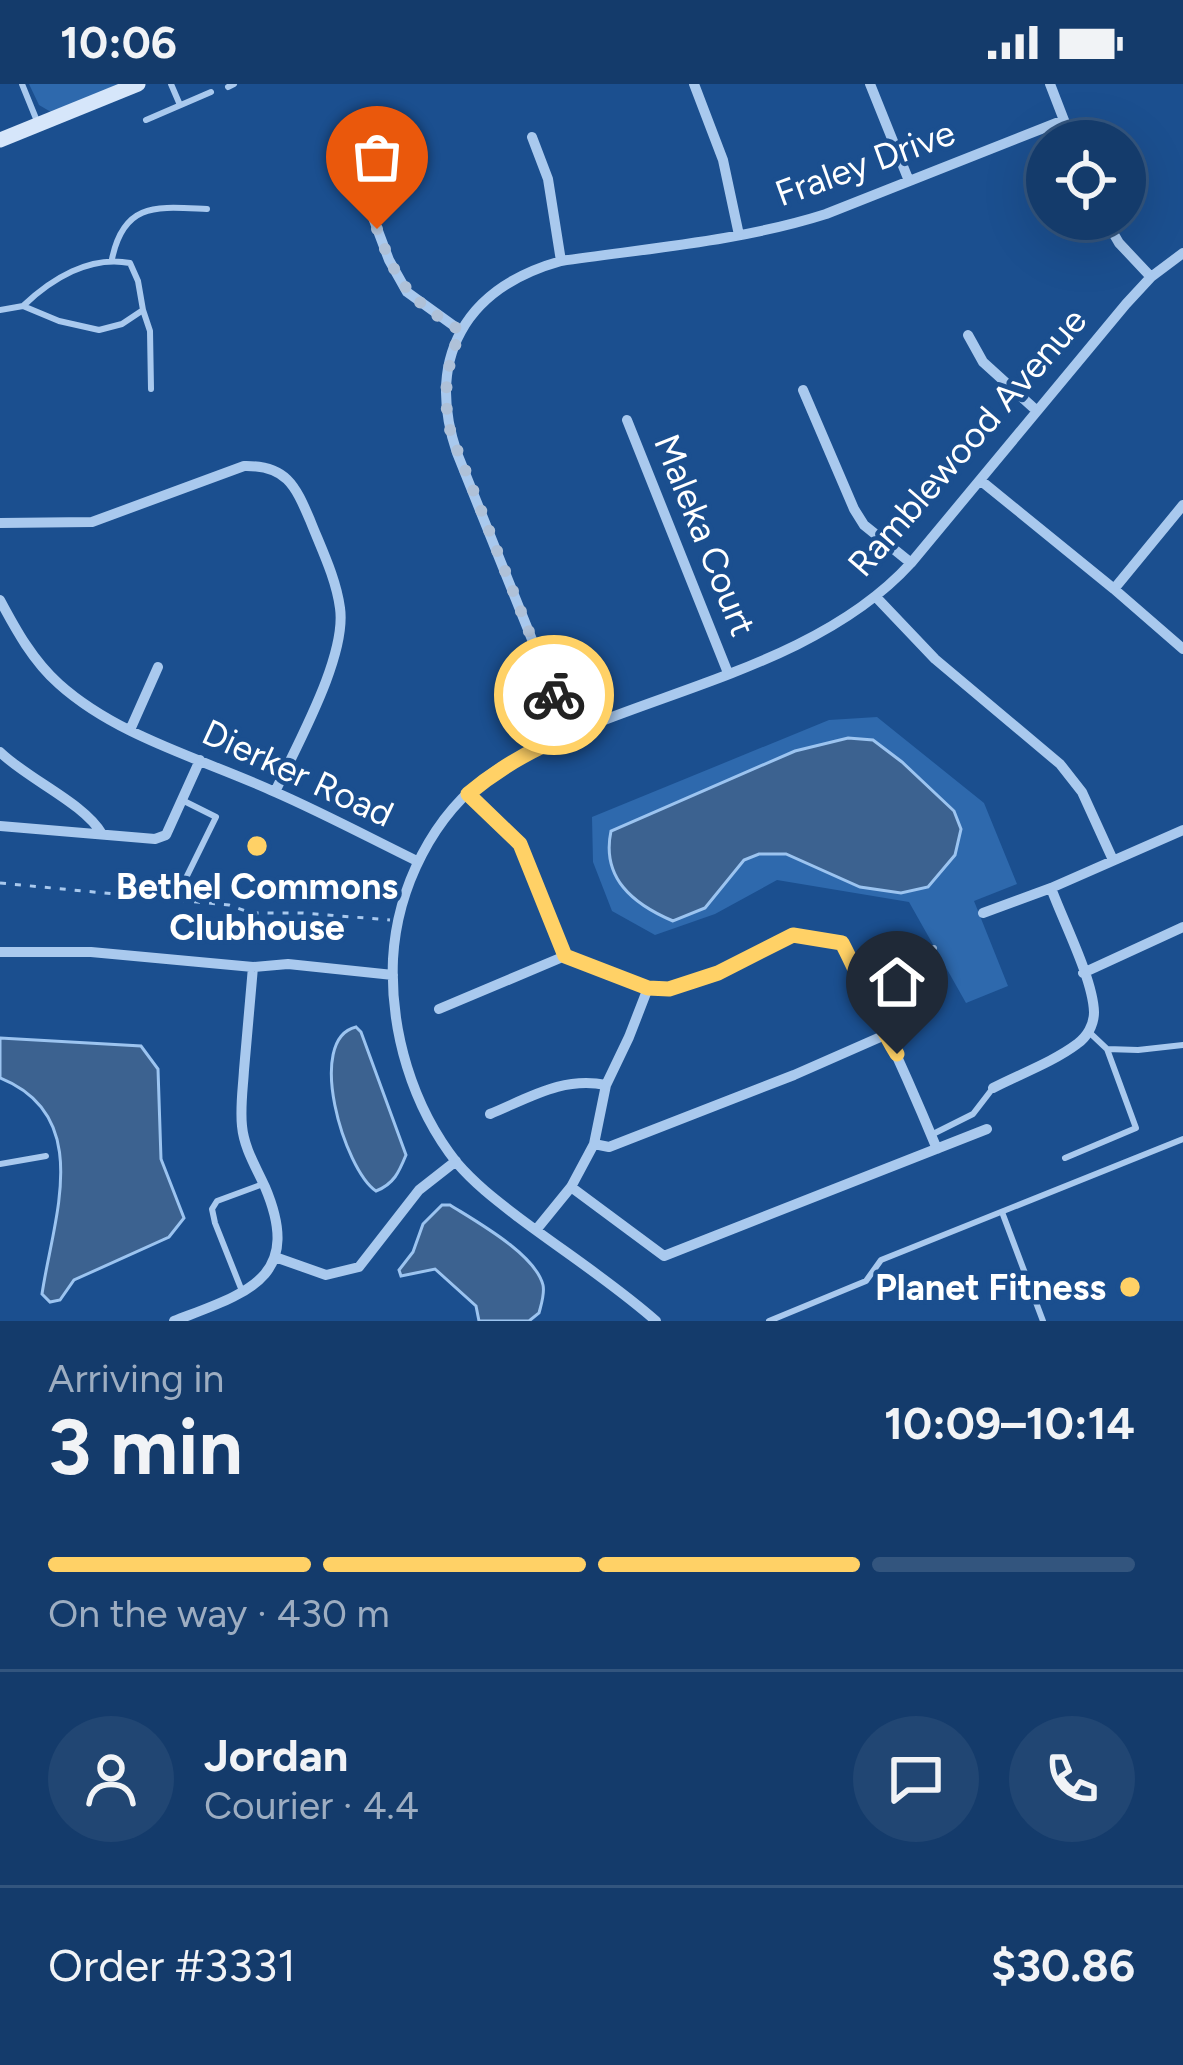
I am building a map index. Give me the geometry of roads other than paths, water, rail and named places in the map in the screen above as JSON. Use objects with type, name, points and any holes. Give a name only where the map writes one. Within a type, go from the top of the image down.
[{"type":"main road","points":[[0,140],[138,84]]},
{"type":"street","points":[[694,84],[723,160],[739,236]]},
{"type":"street","points":[[870,84],[909,181]]},
{"type":"street","points":[[1050,84],[1064,120]]},
{"type":"street","name":"Fraley Drive","points":[[461,331],[498,290],[541,267],[739,236],[808,220],[1026,135]]},
{"type":"street","points":[[532,137],[548,179],[561,261]]},
{"type":"street","points":[[366,199],[407,292],[461,331],[445,390],[451,434],[570,734]]},
{"type":"street","points":[[1117,240],[1150,277]]},
{"type":"street","name":"Ramblewood Avenue","points":[[417,861],[441,824],[492,773],[538,747],[813,638],[876,597],[911,563],[1150,277],[1183,253]]},
{"type":"street","points":[[968,335],[983,362],[1037,411]]},
{"type":"street","points":[[803,390],[854,509],[864,525],[911,563]]},
{"type":"street","name":"Maleka Court","points":[[627,420],[728,673]]},
{"type":"street","points":[[0,523],[92,522],[233,469],[256,466],[278,472],[292,484],[328,566],[341,612],[335,659],[275,792]]},
{"type":"street","points":[[980,480],[1183,649]]},
{"type":"street","points":[[1114,589],[1183,505]]},
{"type":"street","points":[[876,597],[934,659],[1060,764],[1082,792],[1113,860]]},
{"type":"street","name":"Dierker Road","points":[[0,600],[16,631],[55,681],[81,702],[130,730],[275,792],[417,861],[398,920],[393,975],[397,1028],[408,1073],[429,1118],[456,1161],[483,1190],[656,1321]]},
{"type":"street","points":[[130,730],[158,667]]},
{"type":"street","points":[[0,752],[87,813],[102,834]]},
{"type":"street","points":[[0,826],[154,839],[166,835],[200,760]]},
{"type":"street","points":[[468,794],[520,844],[565,956]]},
{"type":"street","points":[[983,913],[1183,830]]},
{"type":"street","points":[[993,1088],[1076,1046],[1089,1032],[1094,1014],[1051,888]]},
{"type":"street","points":[[1083,974],[1183,927]]},
{"type":"street","points":[[439,1009],[565,956],[648,988],[669,989],[718,973],[793,935],[842,943],[937,1149]]},
{"type":"street","points":[[0,952],[91,952],[393,975]]},
{"type":"street","points":[[173,1321],[243,1294],[254,1286],[278,1246],[277,1220],[246,1145],[241,1118],[253,967]]},
{"type":"street","points":[[536,1230],[571,1186],[594,1144],[606,1085],[648,988]]},
{"type":"street","points":[[594,1144],[609,1147],[885,1035]]},
{"type":"street","points":[[490,1114],[561,1085],[583,1080],[606,1085]]},
{"type":"street","points":[[571,1186],[664,1256],[986,1129]]},
{"type":"street","points":[[275,1257],[326,1275],[359,1267],[419,1190],[456,1161]]},
{"type":"lane","points":[[22,84],[38,124]]},
{"type":"lane","points":[[171,84],[180,105]]},
{"type":"lane","points":[[146,120],[212,92]]},
{"type":"lane","points":[[112,259],[116,238],[137,214],[155,207],[207,209]]},
{"type":"lane","points":[[23,306],[45,284],[74,271],[112,259],[130,263],[150,331],[151,389]]},
{"type":"lane","points":[[0,310],[23,306],[99,330],[122,324],[143,310]]},
{"type":"lane","points":[[182,800],[216,817],[182,886]]},
{"type":"lane","points":[[861,979],[934,948]]},
{"type":"lane","points":[[1065,1158],[1136,1129],[1107,1049],[1089,1032]]},
{"type":"lane","points":[[1107,1049],[1183,1045]]},
{"type":"lane","points":[[931,1135],[973,1114],[993,1088]]},
{"type":"lane","points":[[769,1321],[866,1281],[881,1260],[1183,1139]]},
{"type":"lane","points":[[0,1164],[46,1156]]},
{"type":"lane","points":[[243,1294],[212,1209],[218,1201],[263,1184]]},
{"type":"lane","points":[[1001,1212],[1043,1321]]},
{"type":"place","name":"Bethel Commons Clubhouse","points":[[257,846]]},
{"type":"place","name":"Planet Fitness","points":[[1130,1287]]}]
